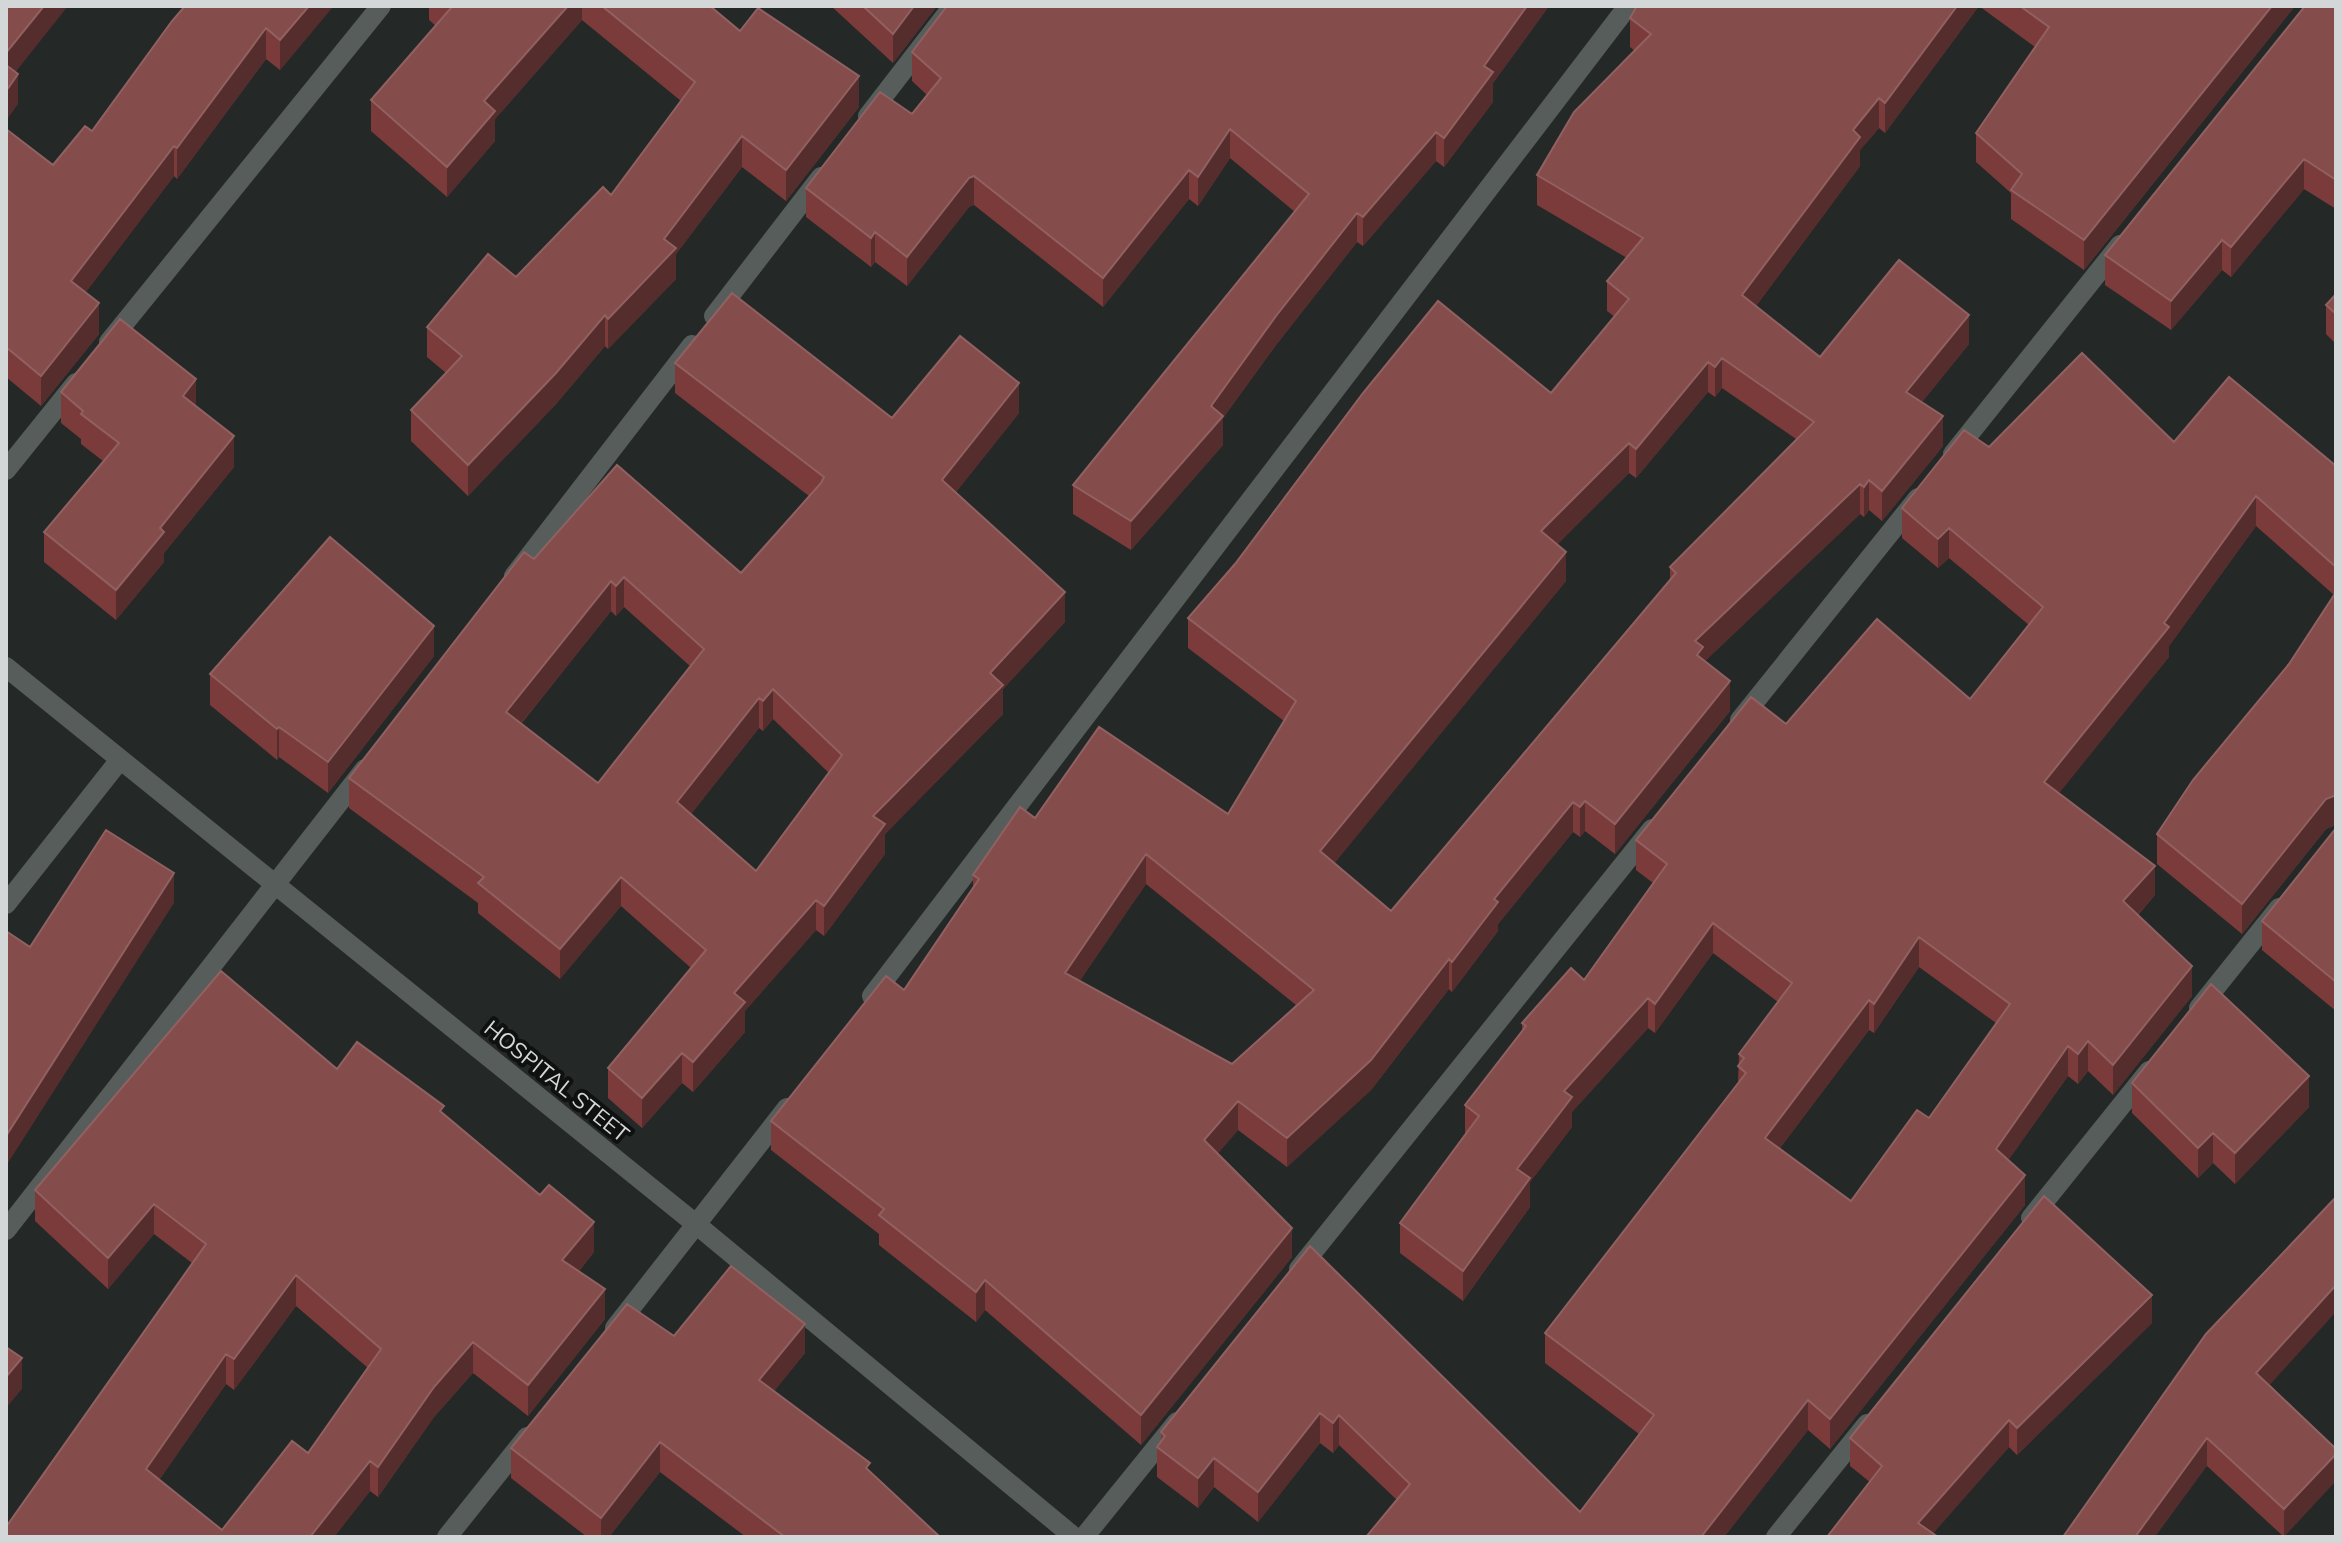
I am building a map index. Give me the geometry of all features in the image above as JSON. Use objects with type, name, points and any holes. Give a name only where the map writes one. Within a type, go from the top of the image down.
[{"type":"street","points":[[6,470],[381,6]]},
{"type":"street","points":[[856,132],[953,6]]},
{"type":"street","points":[[862,1010],[1628,6]]},
{"type":"street","points":[[498,596],[837,157]]},
{"type":"street","points":[[1723,740],[2133,230]]},
{"type":"street","name":"HOSPITAL STEET","points":[[6,667],[697,1225],[1074,1537]]},
{"type":"street","points":[[6,1230],[382,747]]},
{"type":"street","points":[[6,904],[119,761]]},
{"type":"street","points":[[1284,1288],[1663,815]]},
{"type":"street","points":[[2189,1021],[2297,886]]},
{"type":"street","points":[[2022,1230],[2159,1058]]},
{"type":"street","points":[[597,1350],[804,1086]]},
{"type":"street","points":[[1084,1537],[1194,1400]]},
{"type":"street","points":[[1776,1537],[1884,1402]]},
{"type":"street","points":[[447,1537],[537,1425]]},
{"type":"building","points":[[6,6],[44,6],[6,53]]},
{"type":"building","points":[[185,6],[309,6],[280,40],[266,28],[177,148],[174,146],[71,281],[99,303],[41,376],[6,347],[6,129],[53,165],[85,126],[92,131]]},
{"type":"building","points":[[448,6],[568,6],[484,101],[495,111],[447,167],[371,100],[451,8]]},
{"type":"building","points":[[602,6],[710,6],[740,31],[758,8],[859,76],[786,170],[742,136],[664,239],[676,248],[608,319],[605,315],[556,373],[468,465],[411,410],[462,356],[427,327],[488,254],[516,277],[603,187],[611,195],[695,82]]},
{"type":"building","points":[[863,6],[914,6],[893,34]]},
{"type":"building","points":[[947,6],[1527,6],[1484,66],[1493,72],[1444,138],[1436,132],[1363,217],[1357,213],[1276,316],[1211,406],[1223,416],[1131,521],[1073,485],[1309,194],[1230,129],[1198,177],[1189,170],[1103,278],[974,176],[969,178],[907,257],[875,232],[871,238],[806,188],[880,92],[912,114],[941,78],[912,52]]},
{"type":"building","points":[[1637,6],[1957,6],[1885,103],[1879,98],[1853,130],[1860,137],[1742,295],[1820,357],[1899,260],[1969,315],[1906,392],[1943,416],[1882,491],[1869,480],[1864,487],[1860,484],[1695,641],[1703,647],[1697,655],[1730,681],[1615,824],[1585,801],[1580,807],[1573,802],[1494,899],[1498,902],[1452,962],[1449,959],[1371,1060],[1287,1138],[1238,1101],[1204,1140],[1292,1228],[1141,1415],[985,1280],[976,1292],[879,1215],[884,1209],[771,1121],[886,976],[904,990],[979,879],[973,875],[1020,807],[1035,818],[1099,727],[1228,814],[1296,701],[1188,618],[1235,564],[1363,393],[1438,301],[1551,393],[1629,299],[1607,281],[1643,238],[1537,175],[1574,112],[1651,34],[1630,18]],"holes":[[[1722,358],[1814,422],[1670,567],[1676,573],[1391,911],[1320,851],[1566,552],[1541,531],[1629,443],[1636,449],[1708,362],[1715,367]],[[1146,854],[1314,990],[1232,1064],[1065,973]]]},
{"type":"building","points":[[2020,6],[2272,6],[2084,240],[2011,190],[2022,174],[1976,133],[2049,27]]},
{"type":"building","points":[[2305,6],[2336,6],[2336,180],[2304,159],[2231,247],[2222,240],[2171,301],[2105,255]]},
{"type":"building","points":[[6,65],[18,74],[6,91]]},
{"type":"building","points":[[732,293],[892,418],[960,336],[1019,383],[942,480],[1065,592],[990,673],[1003,685],[873,816],[885,824],[824,906],[816,900],[734,993],[745,1002],[693,1062],[682,1053],[642,1098],[608,1068],[706,950],[621,877],[560,949],[478,883],[484,877],[349,778],[524,552],[534,559],[617,465],[741,573],[821,483],[824,477],[675,363]],"holes":[[[624,577],[704,649],[598,783],[506,712],[611,581],[616,586]],[[773,689],[842,755],[756,871],[677,802],[759,698],[763,701]]]},
{"type":"building","points":[[2336,294],[2336,314],[2326,305]]},
{"type":"building","points":[[120,319],[196,379],[183,396],[234,436],[160,528],[164,532],[116,590],[44,532],[119,443],[81,414],[83,411],[61,392]]},
{"type":"building","points":[[2082,353],[2174,442],[2229,377],[2336,466],[2336,567],[2256,496],[2164,623],[2169,627],[2044,782],[2155,866],[2123,901],[2192,966],[2113,1065],[2088,1041],[2078,1054],[2068,1046],[1996,1149],[2025,1175],[1830,1419],[1808,1400],[1701,1537],[1366,1537],[1410,1484],[1339,1415],[1333,1423],[1320,1413],[1258,1492],[1214,1458],[1198,1478],[1157,1447],[1165,1436],[1161,1432],[1310,1246],[1580,1512],[1654,1415],[1545,1333],[1746,1073],[1738,1066],[1744,1058],[1739,1054],[1792,983],[1713,923],[1655,1004],[1648,998],[1564,1091],[1572,1097],[1517,1169],[1530,1178],[1463,1271],[1400,1223],[1479,1116],[1465,1105],[1526,1026],[1522,1023],[1571,968],[1584,980],[1667,864],[1636,840],[1751,697],[1786,724],[1877,619],[1970,699],[2043,607],[1949,528],[1938,539],[1902,508],[1964,430],[1989,447]],"holes":[[[1919,937],[2010,1004],[1929,1118],[1917,1110],[1851,1201],[1765,1138],[1869,1000],[1874,1004]]]},
{"type":"building","points":[[330,537],[434,626],[328,762],[279,727],[277,729],[210,674]]},
{"type":"building","points":[[2336,592],[2336,795],[2326,799],[2242,904],[2157,834],[2193,780],[2289,664]]},
{"type":"building","points":[[2336,828],[2336,982],[2262,921]]},
{"type":"building","points":[[106,830],[174,873],[6,1136],[6,931],[30,947]]},
{"type":"building","points":[[221,971],[337,1069],[357,1042],[444,1106],[440,1111],[540,1195],[549,1185],[594,1222],[562,1260],[605,1289],[528,1385],[473,1342],[434,1387],[378,1467],[370,1461],[310,1537],[6,1537],[6,1527],[206,1244],[154,1204],[108,1258],[35,1190]],"holes":[[[296,1275],[381,1349],[308,1453],[292,1441],[222,1530],[146,1469],[226,1354],[234,1359]]]},
{"type":"building","points":[[2211,984],[2309,1076],[2235,1153],[2213,1133],[2198,1148],[2132,1083]]},
{"type":"building","points":[[2044,1196],[2152,1295],[2017,1428],[2009,1420],[1918,1523],[1938,1537],[1827,1537],[1882,1466],[1850,1438]]},
{"type":"building","points":[[2336,1197],[2336,1285],[2256,1373],[2336,1449],[2336,1454],[2284,1509],[2207,1438],[2135,1537],[2063,1537],[2206,1334]]},
{"type":"building","points":[[731,1266],[805,1324],[759,1380],[870,1463],[866,1468],[940,1537],[785,1537],[660,1442],[601,1518],[511,1448],[627,1304],[674,1336]]},
{"type":"building","points":[[6,1347],[22,1358],[6,1377]]}]
